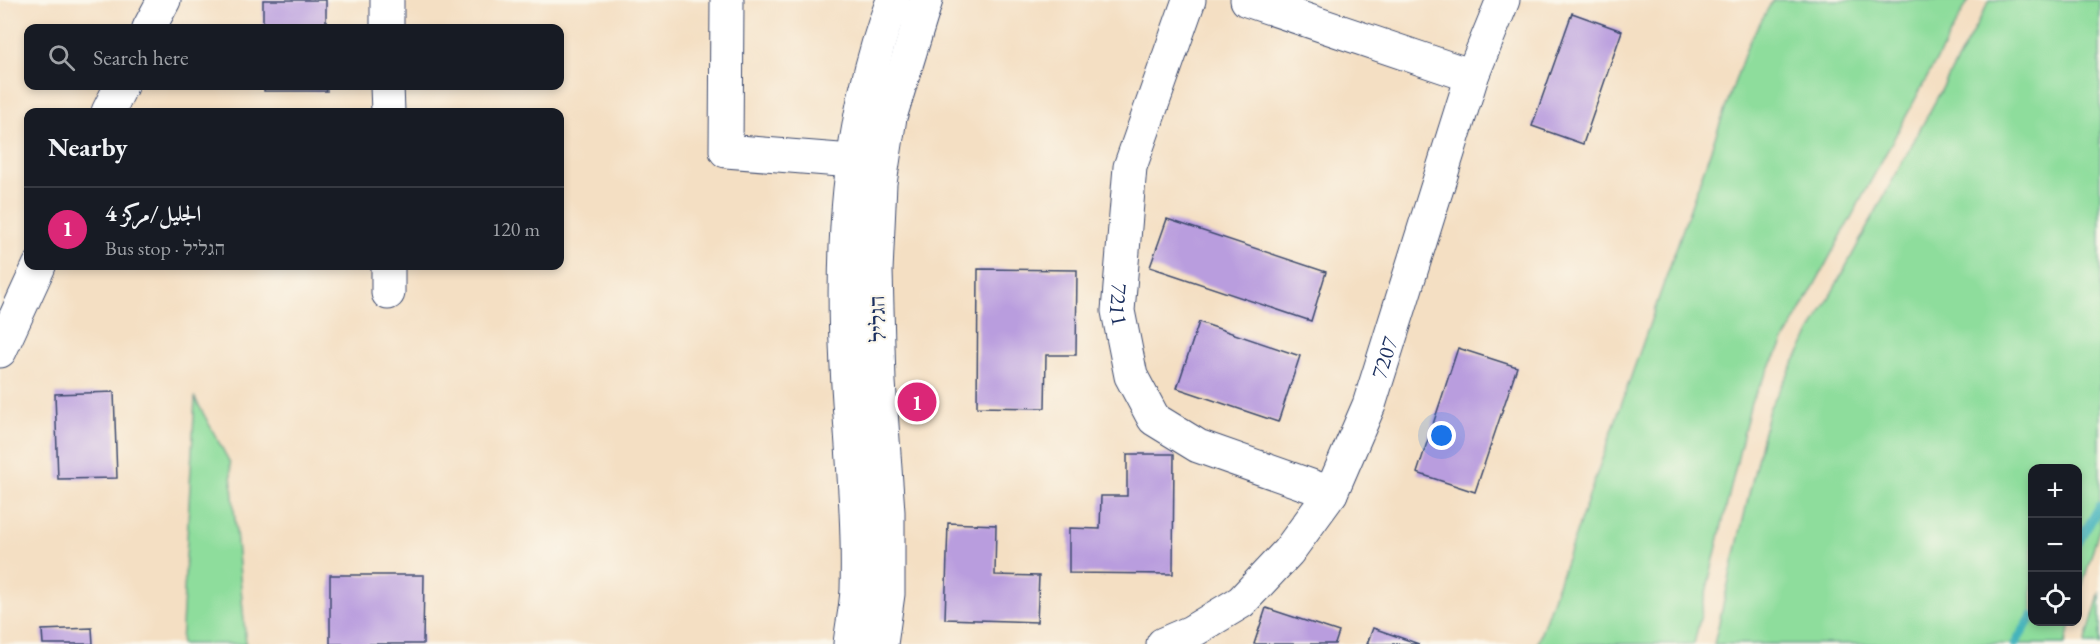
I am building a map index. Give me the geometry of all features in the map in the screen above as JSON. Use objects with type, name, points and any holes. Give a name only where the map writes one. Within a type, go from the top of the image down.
[{"type":"street","points":[[151,24],[164,0]]},
{"type":"street","points":[[387,0],[387,24]]},
{"type":"street","points":[[728,0],[726,150],[852,161]]},
{"type":"street","name":"הגליל","points":[[850,644],[857,592],[857,513],[848,383],[845,270],[852,161],[860,111],[893,0]]},
{"type":"street","name":"הגליל","points":[[881,644],[888,594],[888,512],[879,382],[876,271],[880,183],[890,117],[926,0]]},
{"type":"street","name":"7211","points":[[1189,0],[1130,167],[1118,311],[1131,376],[1154,418],[1198,446],[1331,493]]},
{"type":"street","points":[[1247,0],[1472,76]]},
{"type":"street","name":"7207","points":[[1162,644],[1191,632],[1240,602],[1288,552],[1331,493],[1368,405],[1472,76],[1503,0]]},
{"type":"street","points":[[110,108],[119,90]]},
{"type":"street","points":[[387,90],[388,108]]},
{"type":"street","points":[[0,351],[37,270]]},
{"type":"green space","points":[[1773,0],[1969,0],[1751,402],[1694,644],[1537,644],[1748,44]]},
{"type":"green space","points":[[1990,0],[2100,0],[2100,525],[2082,587],[2082,464],[2028,464],[2028,626],[2071,626],[2065,644],[1714,644],[1769,409]]},
{"type":"green space","points":[[195,398],[230,463],[246,644],[181,644]]},
{"type":"green space","points":[[2100,592],[2100,644],[2085,644]]},
{"type":"building","points":[[263,0],[326,0],[326,24],[263,24]]},
{"type":"building","points":[[1572,13],[1622,31],[1583,144],[1532,126]]},
{"type":"building","points":[[327,90],[327,91],[264,91]]},
{"type":"building","points":[[1167,219],[1326,272],[1311,321],[1150,267]]},
{"type":"building","points":[[978,269],[1077,270],[1076,355],[1046,355],[1045,408],[977,407]]},
{"type":"building","points":[[1199,322],[1300,356],[1278,422],[1177,388]]},
{"type":"building","points":[[1458,348],[1517,367],[1475,492],[1417,473]]},
{"type":"building","points":[[114,392],[117,478],[58,479],[55,394]]},
{"type":"building","points":[[1127,454],[1174,454],[1173,574],[1069,573],[1069,528],[1100,529],[1101,496],[1127,496]]},
{"type":"building","points":[[948,523],[996,525],[995,575],[1039,576],[1037,622],[945,619]]},
{"type":"building","points":[[330,575],[424,575],[423,644],[330,644]]},
{"type":"building","points":[[1266,608],[1339,632],[1335,644],[1254,644]]},
{"type":"building","points":[[92,628],[93,644],[43,644],[42,630]]},
{"type":"building","points":[[1373,628],[1419,644],[1367,644]]},
{"type":"waterway","points":[[2082,536],[2100,506]]},
{"type":"waterway","points":[[2015,644],[2028,623]]},
{"type":"place","name":"الجليل/مركز 4","points":[[917,402]]}]
